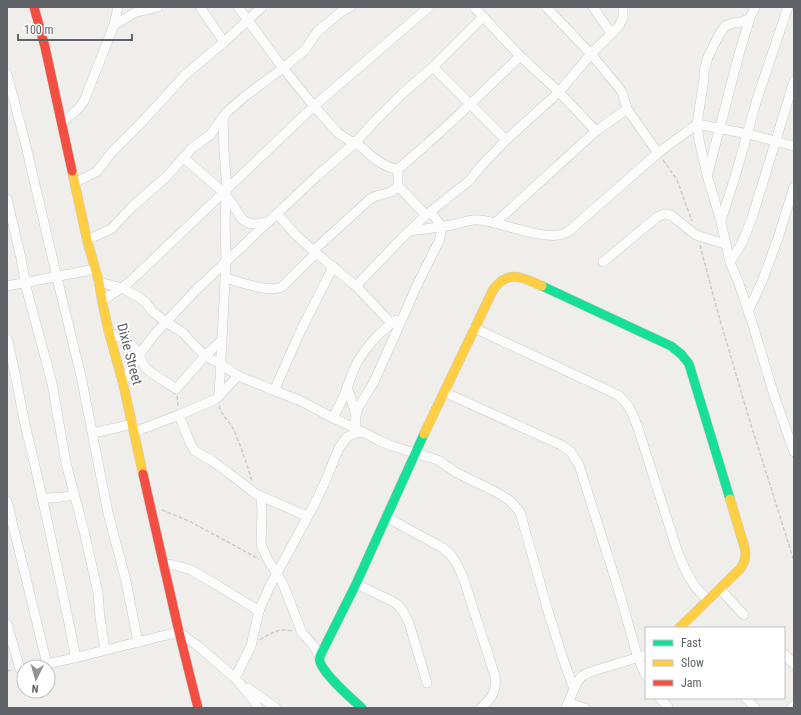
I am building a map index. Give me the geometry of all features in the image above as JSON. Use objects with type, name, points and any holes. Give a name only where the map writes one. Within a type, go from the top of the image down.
[{"type":"street","name":"Dixie Street","points":[[34,7],[45,47],[76,182],[87,240],[99,282],[109,333],[124,383],[179,632],[198,708]]},
{"type":"street","points":[[62,123],[79,108],[84,101],[114,25],[118,7]]},
{"type":"street","points":[[114,25],[134,10],[158,7]]},
{"type":"street","points":[[200,7],[224,42]]},
{"type":"street","points":[[238,7],[283,68],[338,133],[350,141],[355,142],[390,169],[398,169],[412,158],[471,104],[520,56]]},
{"type":"street","points":[[76,182],[96,172],[111,153],[185,75],[262,7]]},
{"type":"street","points":[[87,240],[112,229],[133,206],[184,158],[193,147],[210,135],[227,112],[305,50],[323,26],[342,11],[350,7]]},
{"type":"street","points":[[102,301],[122,288],[138,274],[194,220],[226,193],[314,106],[429,7]]},
{"type":"street","points":[[474,7],[520,56],[559,92],[596,131]]},
{"type":"street","points":[[546,7],[591,54],[620,89],[627,109],[658,153]]},
{"type":"street","points":[[593,7],[612,33]]},
{"type":"street","points":[[356,286],[388,252],[429,213],[469,181],[506,140],[559,92],[591,54],[619,26],[623,17],[623,7]]},
{"type":"street","points":[[707,174],[750,18],[755,7]]},
{"type":"street","points":[[721,222],[757,99],[788,7]]},
{"type":"street","points":[[124,383],[139,355],[166,322],[196,290],[355,142],[403,93],[433,66],[483,16]]},
{"type":"street","points":[[750,18],[725,26],[708,56],[704,71],[697,124],[707,174],[721,222],[730,262],[752,322],[774,396],[794,452]]},
{"type":"street","points":[[433,66],[506,140]]},
{"type":"street","points":[[7,74],[25,142],[81,376],[112,528],[123,567],[138,642]]},
{"type":"street","points":[[730,262],[742,243],[752,218],[794,81]]},
{"type":"street","points":[[495,222],[596,131],[627,109]]},
{"type":"street","points":[[217,398],[221,364],[226,262],[226,193],[223,118]]},
{"type":"street","points":[[410,231],[458,224],[472,219],[495,222],[540,234],[563,234],[569,231],[658,153],[697,124],[748,134],[794,146]]},
{"type":"street","points":[[184,158],[226,193],[242,219],[248,223],[254,224],[268,222]]},
{"type":"street","points":[[356,416],[358,408],[374,382],[404,314],[435,250],[441,233],[441,226],[429,213],[398,186],[398,169]]},
{"type":"street","points":[[225,278],[266,289],[278,289],[370,199],[391,192],[398,186]]},
{"type":"street","points":[[748,312],[764,279],[794,187]]},
{"type":"street","points":[[7,199],[25,282],[52,383],[66,464],[84,531],[98,593],[105,650]]},
{"type":"street","points":[[277,214],[296,235],[356,286],[391,323]]},
{"type":"street","points":[[603,262],[656,218],[667,214],[672,216],[696,236],[725,244]]},
{"type":"street","points":[[274,391],[301,330],[333,267]]},
{"type":"street","points":[[7,286],[96,269]]},
{"type":"street","points":[[362,708],[322,667],[320,656],[356,584],[415,452],[474,328],[496,285],[505,278],[511,276],[523,277],[671,346],[684,357],[689,364],[745,549],[745,557],[742,566],[680,627]]},
{"type":"street","points":[[99,282],[122,288],[140,298],[153,312],[182,332],[205,356],[221,364],[238,376],[301,401],[392,446],[438,460],[457,473],[509,500],[520,512],[548,611],[574,689]]},
{"type":"street","points":[[333,418],[342,400],[354,368],[366,349],[391,323],[404,314]]},
{"type":"street","points":[[474,328],[618,395],[624,400],[628,405],[636,423],[684,567],[693,583],[708,600]]},
{"type":"street","points":[[109,333],[127,340],[139,355],[148,370],[176,389],[205,356],[222,340]]},
{"type":"street","points":[[7,339],[76,658]]},
{"type":"street","points":[[93,433],[133,428],[179,415],[217,398],[238,376]]},
{"type":"street","points":[[347,386],[359,430]]},
{"type":"street","points":[[444,392],[561,445],[571,452],[579,464],[618,588],[642,657],[645,671]]},
{"type":"street","points":[[179,415],[190,443],[195,451],[258,495],[308,516]]},
{"type":"street","points":[[238,680],[251,646],[259,611],[269,588],[308,516],[343,442],[347,437],[359,430]]},
{"type":"street","points":[[42,499],[65,498],[74,495]]},
{"type":"street","points":[[258,495],[262,512],[261,544],[287,594],[302,633],[320,656]]},
{"type":"street","points":[[7,501],[47,664],[179,632],[238,680],[276,708]]},
{"type":"street","points":[[386,517],[443,548],[449,552],[456,562],[463,577],[495,676],[496,682],[493,694],[490,700],[481,708]]},
{"type":"street","points":[[164,564],[191,570],[259,611]]},
{"type":"street","points":[[356,584],[392,601],[403,611],[409,623],[427,683]]},
{"type":"street","points":[[720,589],[744,615]]},
{"type":"street","points":[[7,624],[17,659]]},
{"type":"street","points":[[785,655],[794,664]]},
{"type":"street","points":[[585,708],[567,706],[579,679],[583,675],[642,657]]},
{"type":"street","points":[[238,680],[258,708]]},
{"type":"street","points":[[661,699],[668,707]]},
{"type":"street","points":[[747,699],[755,708]]},
{"type":"street","points":[[791,708],[794,705]]},
{"type":"path","points":[[658,153],[677,180],[692,222]]},
{"type":"path","points":[[696,236],[704,259],[716,306],[748,415],[794,561]]},
{"type":"path","points":[[176,389],[179,415]]},
{"type":"path","points":[[217,398],[222,413],[233,428],[258,495]]},
{"type":"path","points":[[151,506],[189,520],[259,559]]},
{"type":"path","points":[[251,646],[275,632],[287,630],[302,633]]},
{"type":"traffic: fast","points":[[542,286],[671,346],[681,354],[689,364],[730,499]]},
{"type":"traffic: fast","points":[[362,708],[327,674],[320,661],[320,656],[356,584],[424,434]]},
{"type":"traffic: slow","points":[[72,171],[87,240],[99,282],[109,333],[123,383],[143,474]]},
{"type":"traffic: slow","points":[[424,434],[493,290],[504,279],[510,277],[522,278],[542,286]]},
{"type":"traffic: slow","points":[[680,627],[742,567],[744,562],[745,549],[730,499]]},
{"type":"traffic: jam","points":[[34,7],[45,47],[72,171]]},
{"type":"traffic: jam","points":[[143,474],[198,708]]}]
